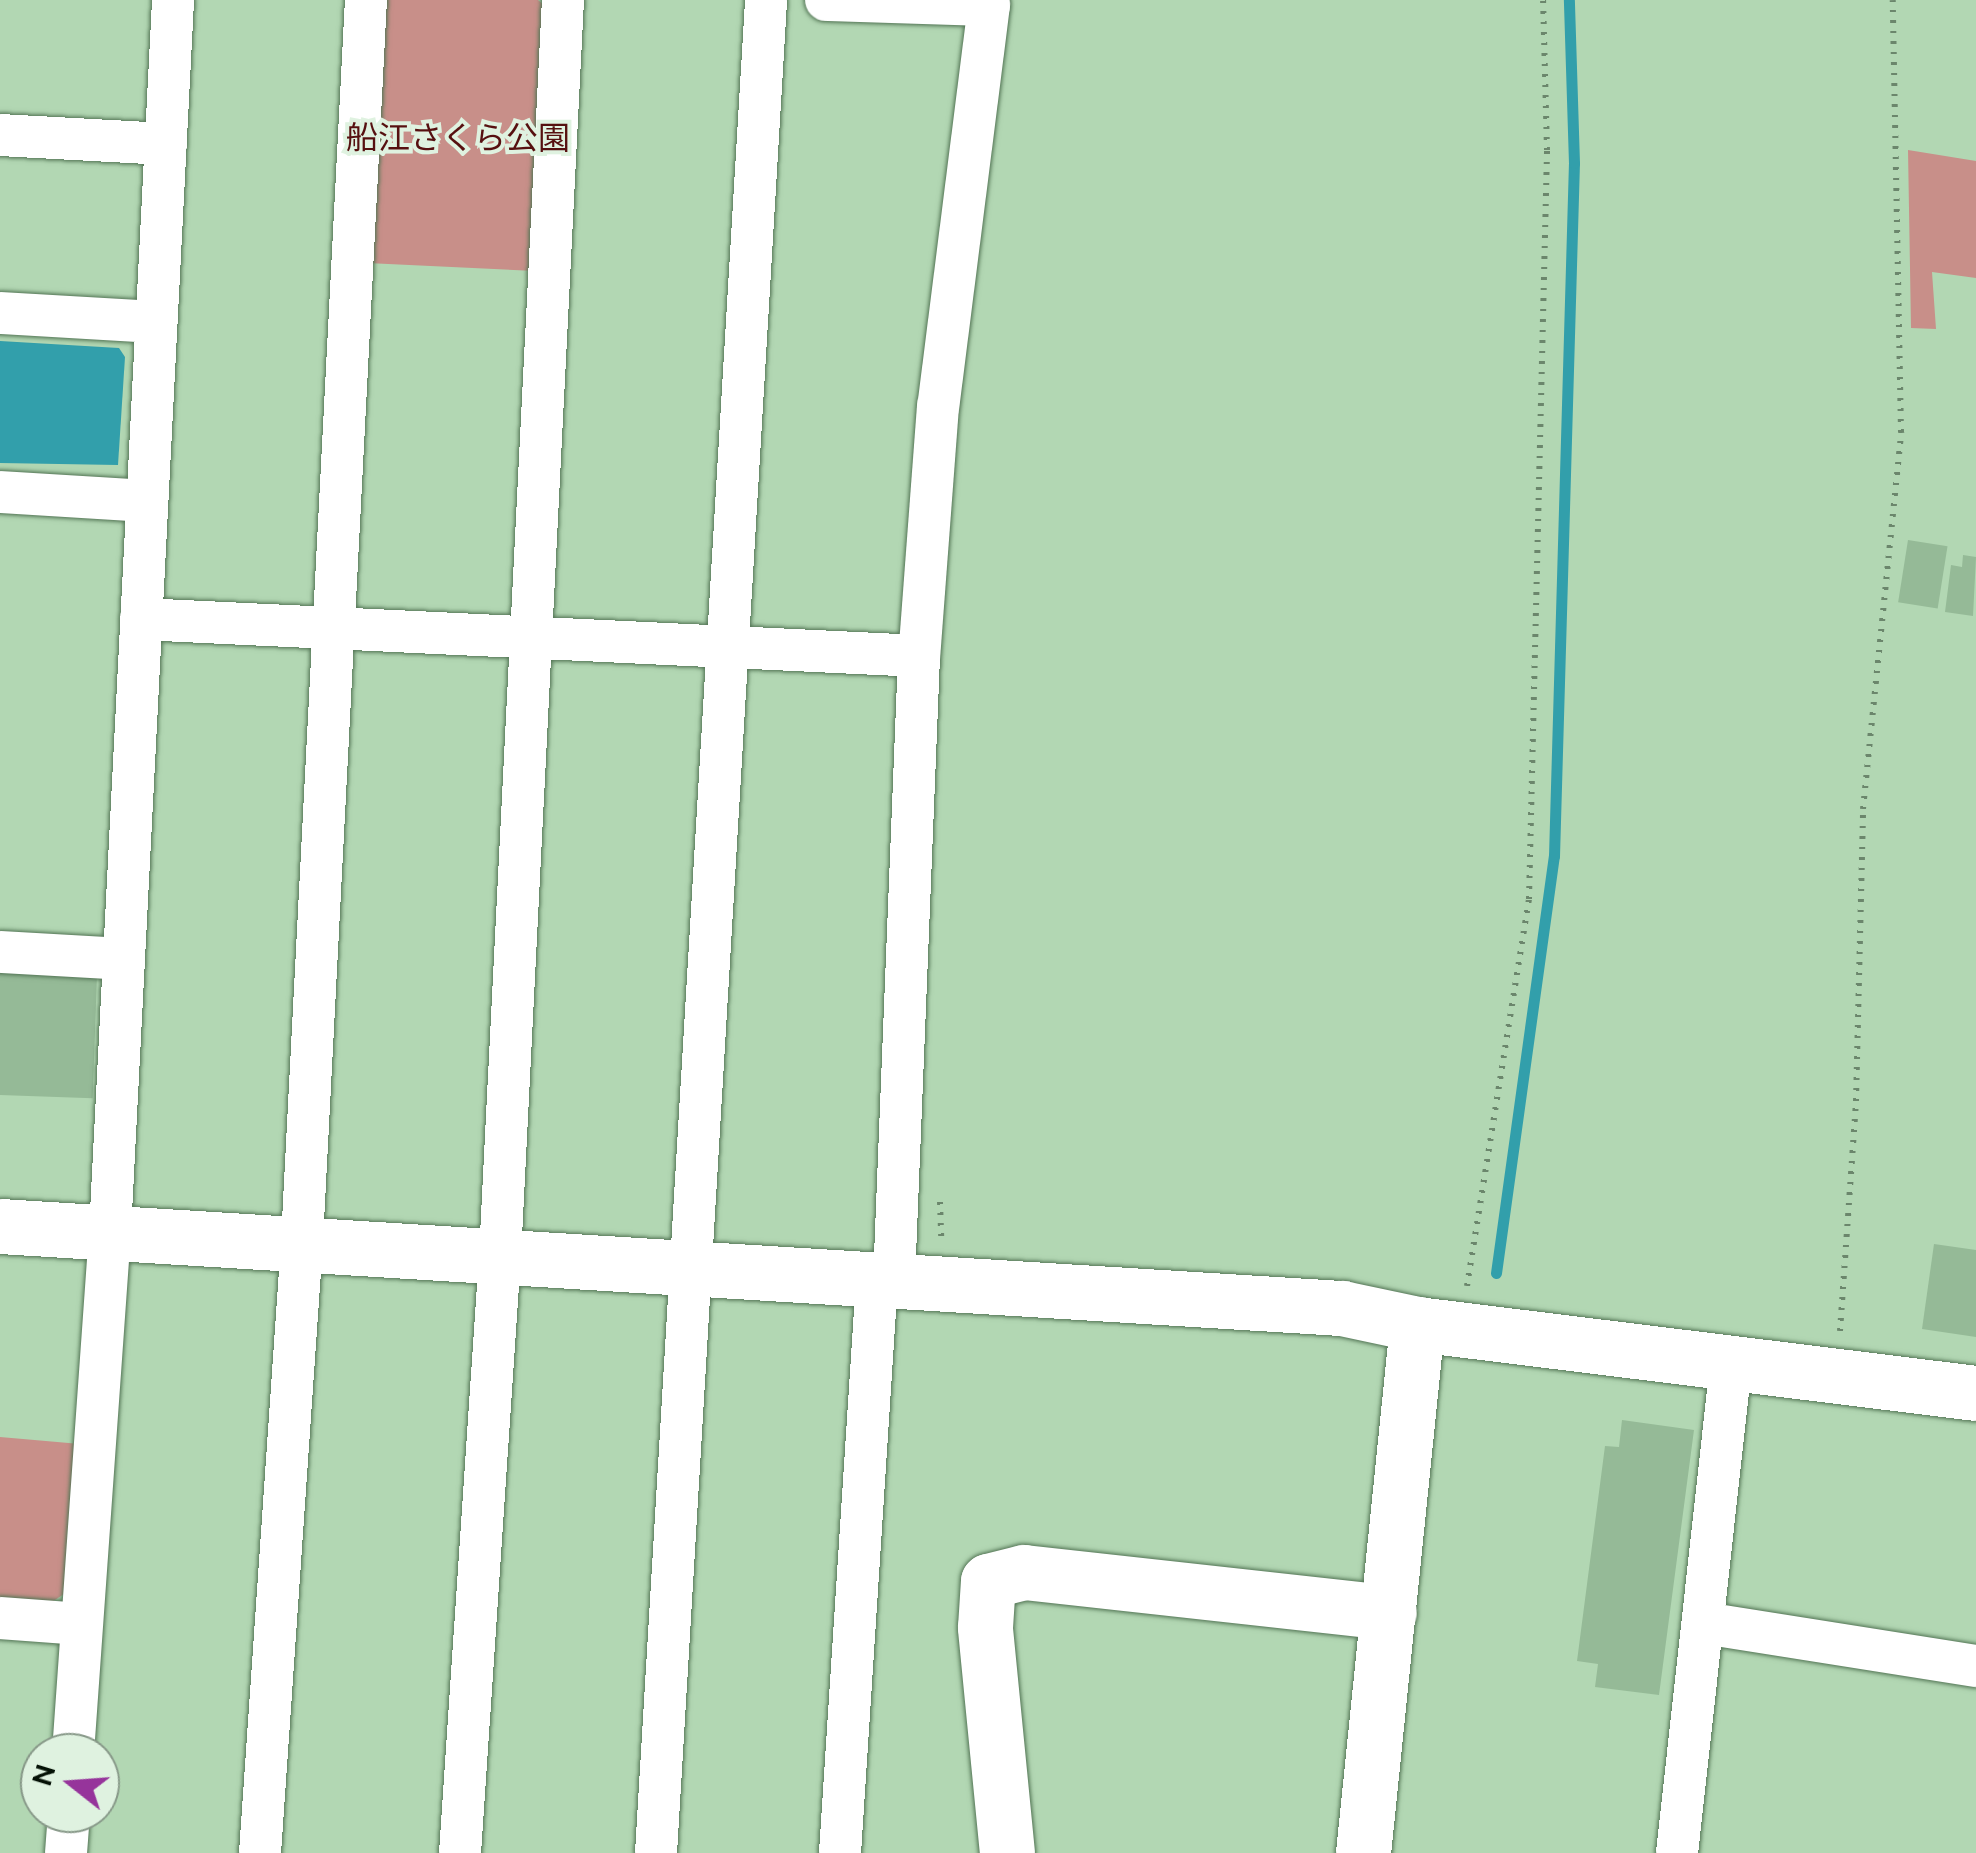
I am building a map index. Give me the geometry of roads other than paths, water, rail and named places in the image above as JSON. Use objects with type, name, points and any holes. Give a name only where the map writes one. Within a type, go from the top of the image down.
[{"type":"street","points":[[74,1733],[110,1232],[173,0]]},
{"type":"street","points":[[260,1853],[302,1241],[366,0]]},
{"type":"street","points":[[460,1853],[500,1256],[528,633],[564,0]]},
{"type":"street","points":[[656,1853],[694,1268],[766,0]]},
{"type":"street","points":[[826,0],[989,5],[938,406],[919,656],[885,1280],[840,1853]]},
{"type":"street","points":[[0,135],[166,144]]},
{"type":"street","points":[[0,313],[156,322]]},
{"type":"street","points":[[0,492],[147,501]]},
{"type":"street","points":[[141,619],[528,633],[919,656]]},
{"type":"street","points":[[0,952],[124,959]]},
{"type":"street","points":[[0,1226],[302,1241],[1342,1308],[1439,1325],[1976,1393]]},
{"type":"street","points":[[1363,1853],[1389,1612],[1439,1325]]},
{"type":"street","points":[[1677,1853],[1731,1362]]},
{"type":"street","points":[[1007,1853],[985,1626],[988,1581],[1024,1572],[1389,1612]]},
{"type":"street","points":[[0,1618],[81,1624]]},
{"type":"street","points":[[1704,1623],[1976,1666]]},
{"type":"water","points":[[0,341],[119,348],[125,357],[118,465],[0,463]]},
{"type":"waterway","points":[[1496,1273],[1554,856],[1574,163],[1569,0]]},
{"type":"park label","name":"船江さくら公園","points":[[458,137]]}]
